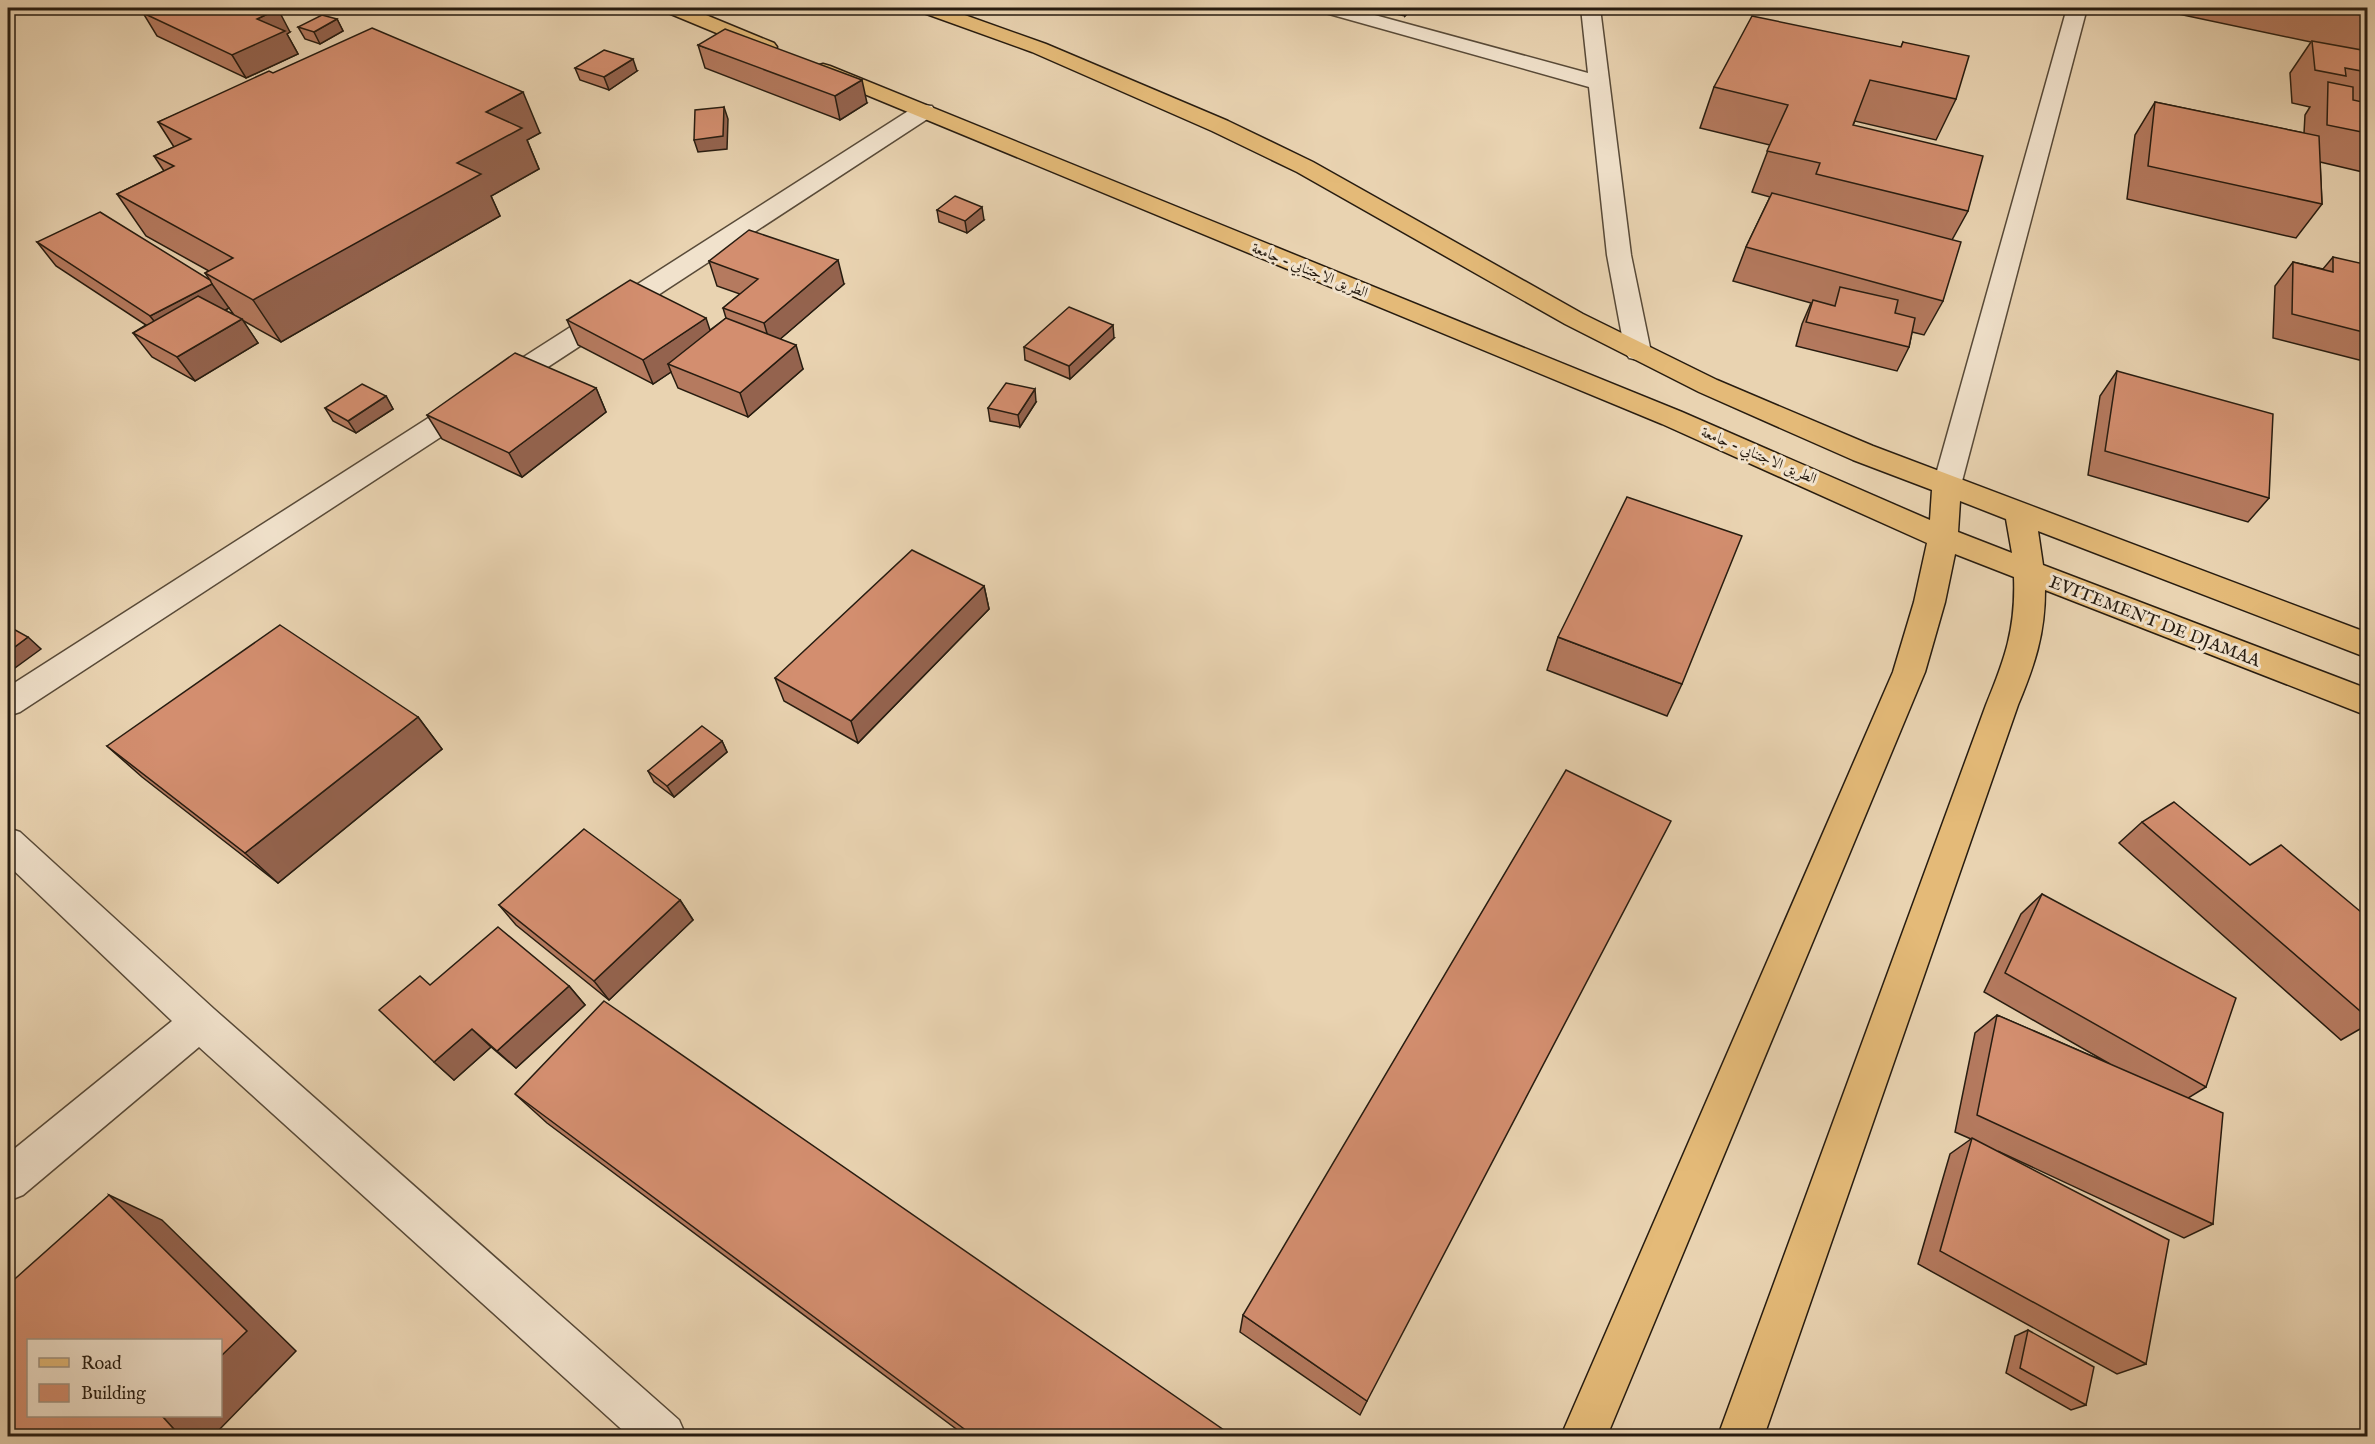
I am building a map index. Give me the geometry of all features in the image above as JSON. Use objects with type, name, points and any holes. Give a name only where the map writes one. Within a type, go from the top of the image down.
[{"type":"main road","name":"الطريق الاجتنابي - جامعة","points":[[673,8],[1682,423],[1943,538]]},
{"type":"main road","points":[[928,8],[1039,48],[1130,86],[1305,167],[1574,319],[1638,352],[1782,419],[2020,514],[2367,646]]},
{"type":"main road","points":[[1584,1437],[1909,672],[1936,581],[1943,538],[1947,485]]},
{"type":"main road","points":[[1741,1437],[2002,705],[2020,661],[2030,617],[2030,572],[2020,514]]},
{"type":"main road","name":"EVITEMENT DE DJAMAA","points":[[1943,538],[2367,703]]},
{"type":"street","points":[[1329,8],[1600,83]]},
{"type":"street","points":[[1591,8],[1619,255],[1638,352]]},
{"type":"street","points":[[1947,485],[2077,8]]},
{"type":"street","points":[[8,704],[924,111]]},
{"type":"street","points":[[8,843],[200,1022],[663,1437]]},
{"type":"street","points":[[8,1180],[200,1022]]},
{"type":"building","points":[[157,8],[274,8],[278,9],[257,19],[285,31],[232,55],[143,13]]},
{"type":"building","points":[[2324,8],[2367,8],[2367,16]]},
{"type":"building","points":[[322,15],[337,19],[314,32],[298,27]]},
{"type":"building","points":[[1752,16],[1901,47],[1903,42],[1969,56],[1956,99],[1870,80],[1853,125],[1983,156],[1968,211],[1816,174],[1820,163],[1767,151],[1788,105],[1714,87]]},
{"type":"building","points":[[372,28],[523,92],[486,112],[522,128],[457,163],[481,174],[253,300],[205,273],[233,258],[117,194],[174,166],[154,156],[191,139],[158,122],[269,71],[273,73]]},
{"type":"building","points":[[725,29],[862,80],[835,96],[698,45]]},
{"type":"building","points":[[2312,41],[2367,51],[2367,72],[2345,68],[2346,76],[2315,70]]},
{"type":"building","points":[[604,50],[633,59],[604,77],[575,68]]},
{"type":"building","points":[[2328,82],[2353,87],[2353,100],[2367,103],[2367,133],[2327,125]]},
{"type":"building","points":[[2155,102],[2319,136],[2322,204],[2148,166]]},
{"type":"building","points":[[724,107],[723,136],[694,140],[695,110]]},
{"type":"building","points":[[1772,193],[1961,242],[1943,301],[1746,247]]},
{"type":"building","points":[[955,196],[982,207],[965,221],[937,210]]},
{"type":"building","points":[[100,212],[210,280],[212,284],[150,316],[37,242]]},
{"type":"building","points":[[749,230],[838,260],[764,323],[723,308],[758,279],[709,261]]},
{"type":"building","points":[[2333,257],[2364,264],[2363,279],[2367,280],[2367,333],[2292,314],[2293,262],[2333,272]]},
{"type":"building","points":[[630,280],[706,318],[643,360],[567,320]]},
{"type":"building","points":[[1840,287],[1898,300],[1895,313],[1915,318],[1909,347],[1806,322],[1813,300],[1835,306]]},
{"type":"building","points":[[198,296],[242,319],[177,357],[133,333]]},
{"type":"building","points":[[1069,307],[1113,325],[1069,366],[1024,347]]},
{"type":"building","points":[[726,318],[796,345],[740,393],[668,364]]},
{"type":"building","points":[[515,353],[596,388],[509,453],[427,415]]},
{"type":"building","points":[[2117,371],[2273,414],[2269,498],[2105,451]]},
{"type":"building","points":[[1006,383],[1035,389],[1018,415],[988,408]]},
{"type":"building","points":[[362,384],[386,396],[348,421],[325,408]]},
{"type":"building","points":[[1627,497],[1742,536],[1682,684],[1558,637]]},
{"type":"building","points":[[912,550],[984,586],[851,721],[775,678]]},
{"type":"building","points":[[280,625],[418,717],[245,853],[107,746]]},
{"type":"building","points":[[8,626],[28,637],[8,652]]},
{"type":"building","points":[[702,726],[722,741],[667,786],[648,771]]},
{"type":"building","points":[[1566,770],[1671,821],[1367,1401],[1243,1315]]},
{"type":"building","points":[[2174,802],[2250,865],[2281,845],[2367,917],[2367,1017],[2142,822]]},
{"type":"building","points":[[584,829],[680,900],[594,981],[499,905]]},
{"type":"building","points":[[2042,894],[2236,998],[2206,1087],[2005,973]]},
{"type":"building","points":[[498,927],[569,986],[497,1051],[472,1029],[434,1062],[379,1010],[420,976],[430,985]]},
{"type":"building","points":[[604,1001],[1234,1437],[975,1437],[515,1094]]},
{"type":"building","points":[[1997,1015],[2223,1113],[2213,1224],[1977,1115]]},
{"type":"building","points":[[1972,1138],[2169,1240],[2146,1364],[1940,1251]]},
{"type":"building","points":[[109,1195],[247,1331],[222,1355],[222,1339],[27,1339],[27,1417],[163,1417],[181,1437],[8,1437],[8,1285]]},
{"type":"building","points":[[2028,1330],[2094,1367],[2086,1405],[2020,1368]]}]
